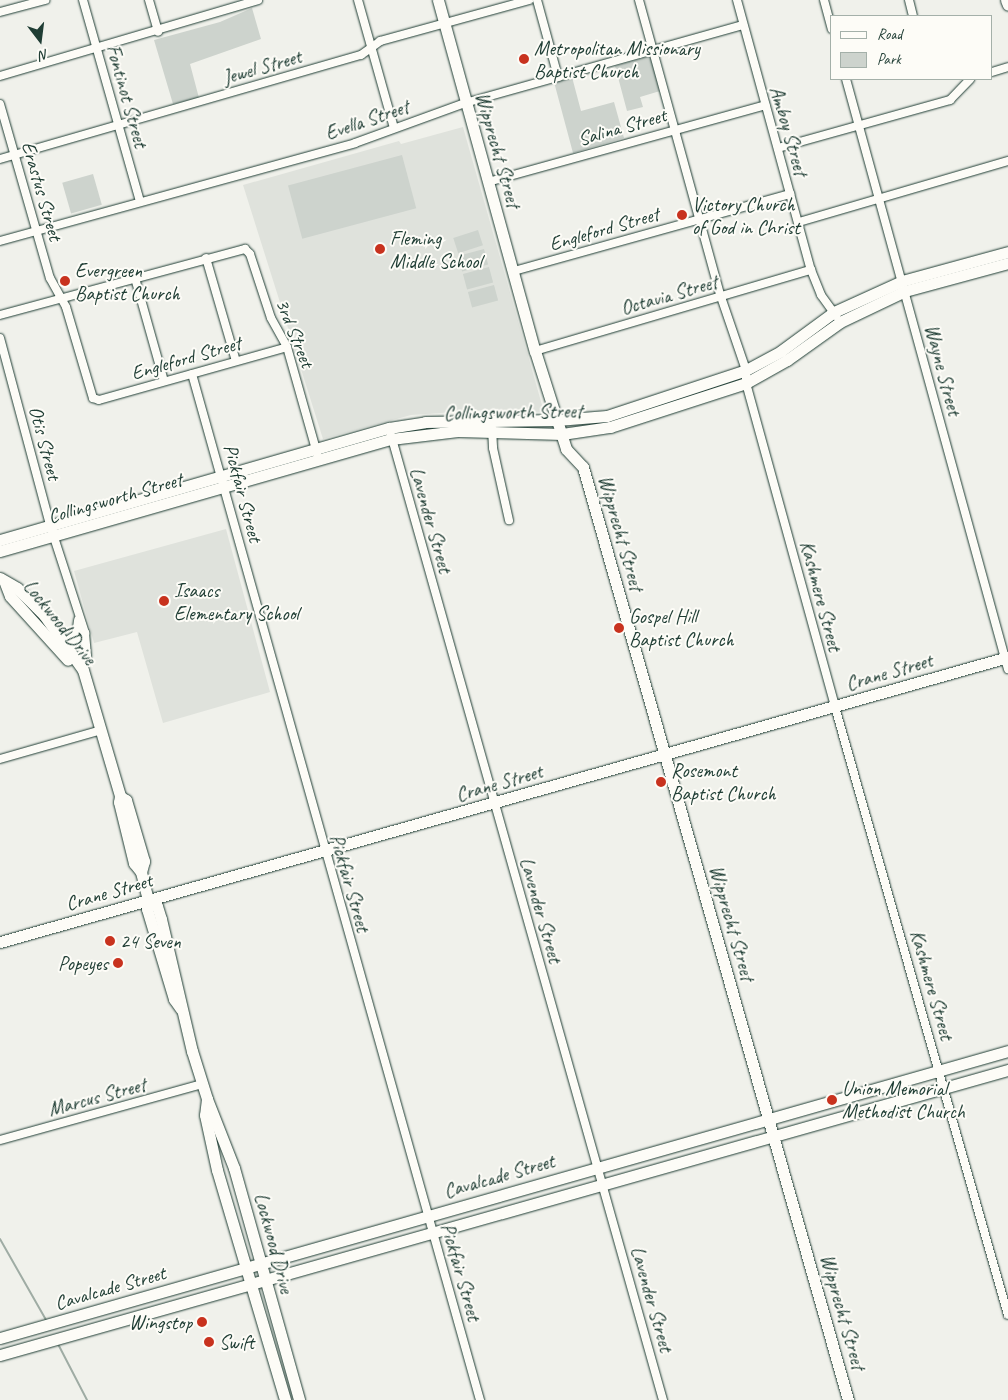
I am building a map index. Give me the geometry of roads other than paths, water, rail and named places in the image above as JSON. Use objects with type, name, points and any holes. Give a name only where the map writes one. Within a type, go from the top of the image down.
[{"type":"main road","name":"Wipprecht Street","points":[[438,0],[535,351],[566,449],[583,467],[664,755],[775,1136],[848,1400]]},
{"type":"main road","points":[[1006,0],[1008,6]]},
{"type":"main road","name":"Collingsworth Street","points":[[0,540],[52,530],[390,433],[427,433],[607,416],[746,370],[781,351],[834,312],[903,286],[1007,261]]},
{"type":"main road","name":"Collingsworth Street","points":[[492,426],[562,434],[610,427],[746,383],[787,360],[840,322],[903,286]]},
{"type":"main road","name":"Collingsworth Street","points":[[0,551],[52,530]]},
{"type":"main road","name":"Lockwood Drive","points":[[3,580],[10,596],[64,647],[83,670],[120,796],[126,800],[144,861],[141,872],[148,901],[147,909],[174,998],[181,1009],[207,1099],[234,1168],[299,1400]]},
{"type":"main road","name":"Lockwood Drive","points":[[64,647],[86,685]]},
{"type":"main road","name":"Crane Street","points":[[0,942],[835,707],[1007,662]]},
{"type":"main road","name":"Cavalcade Street","points":[[0,1338],[1008,1051]]},
{"type":"main road","name":"Cavalcade Street","points":[[1,1352],[62,1338],[433,1231],[1008,1070]]},
{"type":"main road","points":[[855,1094],[860,1112]]},
{"type":"main road","name":"Lockwood Drive","points":[[207,1099],[205,1115],[217,1170],[249,1285],[283,1395]]},
{"type":"main road","points":[[685,1143],[689,1160]]},
{"type":"main road","points":[[217,1170],[234,1168]]},
{"type":"main road","points":[[514,1192],[518,1207]]},
{"type":"main road","points":[[120,1304],[124,1320]]},
{"type":"main road","points":[[283,1395],[295,1386]]},
{"type":"street","points":[[0,12],[45,0]]},
{"type":"street","name":"Fontinot Street","points":[[83,0],[140,202]]},
{"type":"street","points":[[149,0],[158,32]]},
{"type":"street","points":[[0,76],[158,32],[258,0]]},
{"type":"street","points":[[358,0],[394,128]]},
{"type":"street","name":"Jewel Street","points":[[0,159],[362,55],[371,46],[529,0]]},
{"type":"street","points":[[536,0],[558,77]]},
{"type":"street","name":"Kashmere Street","points":[[639,0],[721,297],[746,370],[746,383],[835,707],[940,1070],[1008,1315]]},
{"type":"street","name":"Amboy Street","points":[[737,0],[811,270],[821,294],[840,322]]},
{"type":"street","points":[[824,0],[830,22]]},
{"type":"street","points":[[909,0],[913,15]]},
{"type":"street","name":"Evella Street","points":[[0,241],[336,148],[465,103],[743,25]]},
{"type":"street","points":[[993,72],[1008,68]]},
{"type":"street","name":"Wayne Street","points":[[846,80],[1007,662]]},
{"type":"street","points":[[778,148],[950,100],[969,80]]},
{"type":"street","name":"Erastus Street","points":[[0,104],[36,231],[61,299],[93,398]]},
{"type":"street","name":"Salina Street","points":[[488,182],[765,105]]},
{"type":"street","points":[[799,222],[1008,161]]},
{"type":"street","name":"Engleford Street","points":[[514,271],[790,194]]},
{"type":"street","name":"3rd Street","points":[[206,258],[245,249],[250,254],[271,318],[287,347],[317,455]]},
{"type":"street","points":[[0,315],[206,258],[236,361]]},
{"type":"street","name":"Octavia Street","points":[[535,351],[811,270]]},
{"type":"street","points":[[135,278],[164,381]]},
{"type":"street","name":"Otis Street","points":[[0,338],[52,530],[77,613],[85,633],[87,656],[83,670]]},
{"type":"street","name":"Engleford Street","points":[[93,398],[98,400],[287,347]]},
{"type":"street","name":"Pickfair Street","points":[[192,374],[324,851],[480,1400]]},
{"type":"street","points":[[492,426],[509,520]]},
{"type":"street","name":"Lavender Street","points":[[390,433],[494,804],[599,1167],[663,1400]]},
{"type":"street","name":"Otis Street","points":[[64,647],[76,635],[77,613]]},
{"type":"street","points":[[64,647],[85,633]]},
{"type":"street","points":[[0,759],[102,730]]},
{"type":"street","name":"Marcus Street","points":[[0,1140],[202,1084]]},
{"type":"waterway","points":[[0,1239],[46,1320]]},
{"type":"waterway","points":[[58,1344],[87,1400]]},
{"type":"place","name":"Metropolitan Missionary Baptist Church","points":[[524,59]]},
{"type":"place","name":"Victory Church of God in Christ","points":[[682,215]]},
{"type":"place","name":"Fleming Middle School","points":[[380,249]]},
{"type":"place","name":"Evergreen Baptist Church","points":[[65,281]]},
{"type":"place","name":"Isaacs Elementary School","points":[[164,601]]},
{"type":"place","name":"Gospel Hill Baptist Church","points":[[619,628]]},
{"type":"place","name":"Rosemont Baptist Church","points":[[661,782]]},
{"type":"place","name":"24 Seven","points":[[110,941]]},
{"type":"place","name":"Popeyes","points":[[118,963]]},
{"type":"place","name":"Union Memorial Methodist Church","points":[[832,1100]]},
{"type":"place","name":"Wingstop","points":[[202,1322]]},
{"type":"place","name":"Swift","points":[[209,1342]]}]
